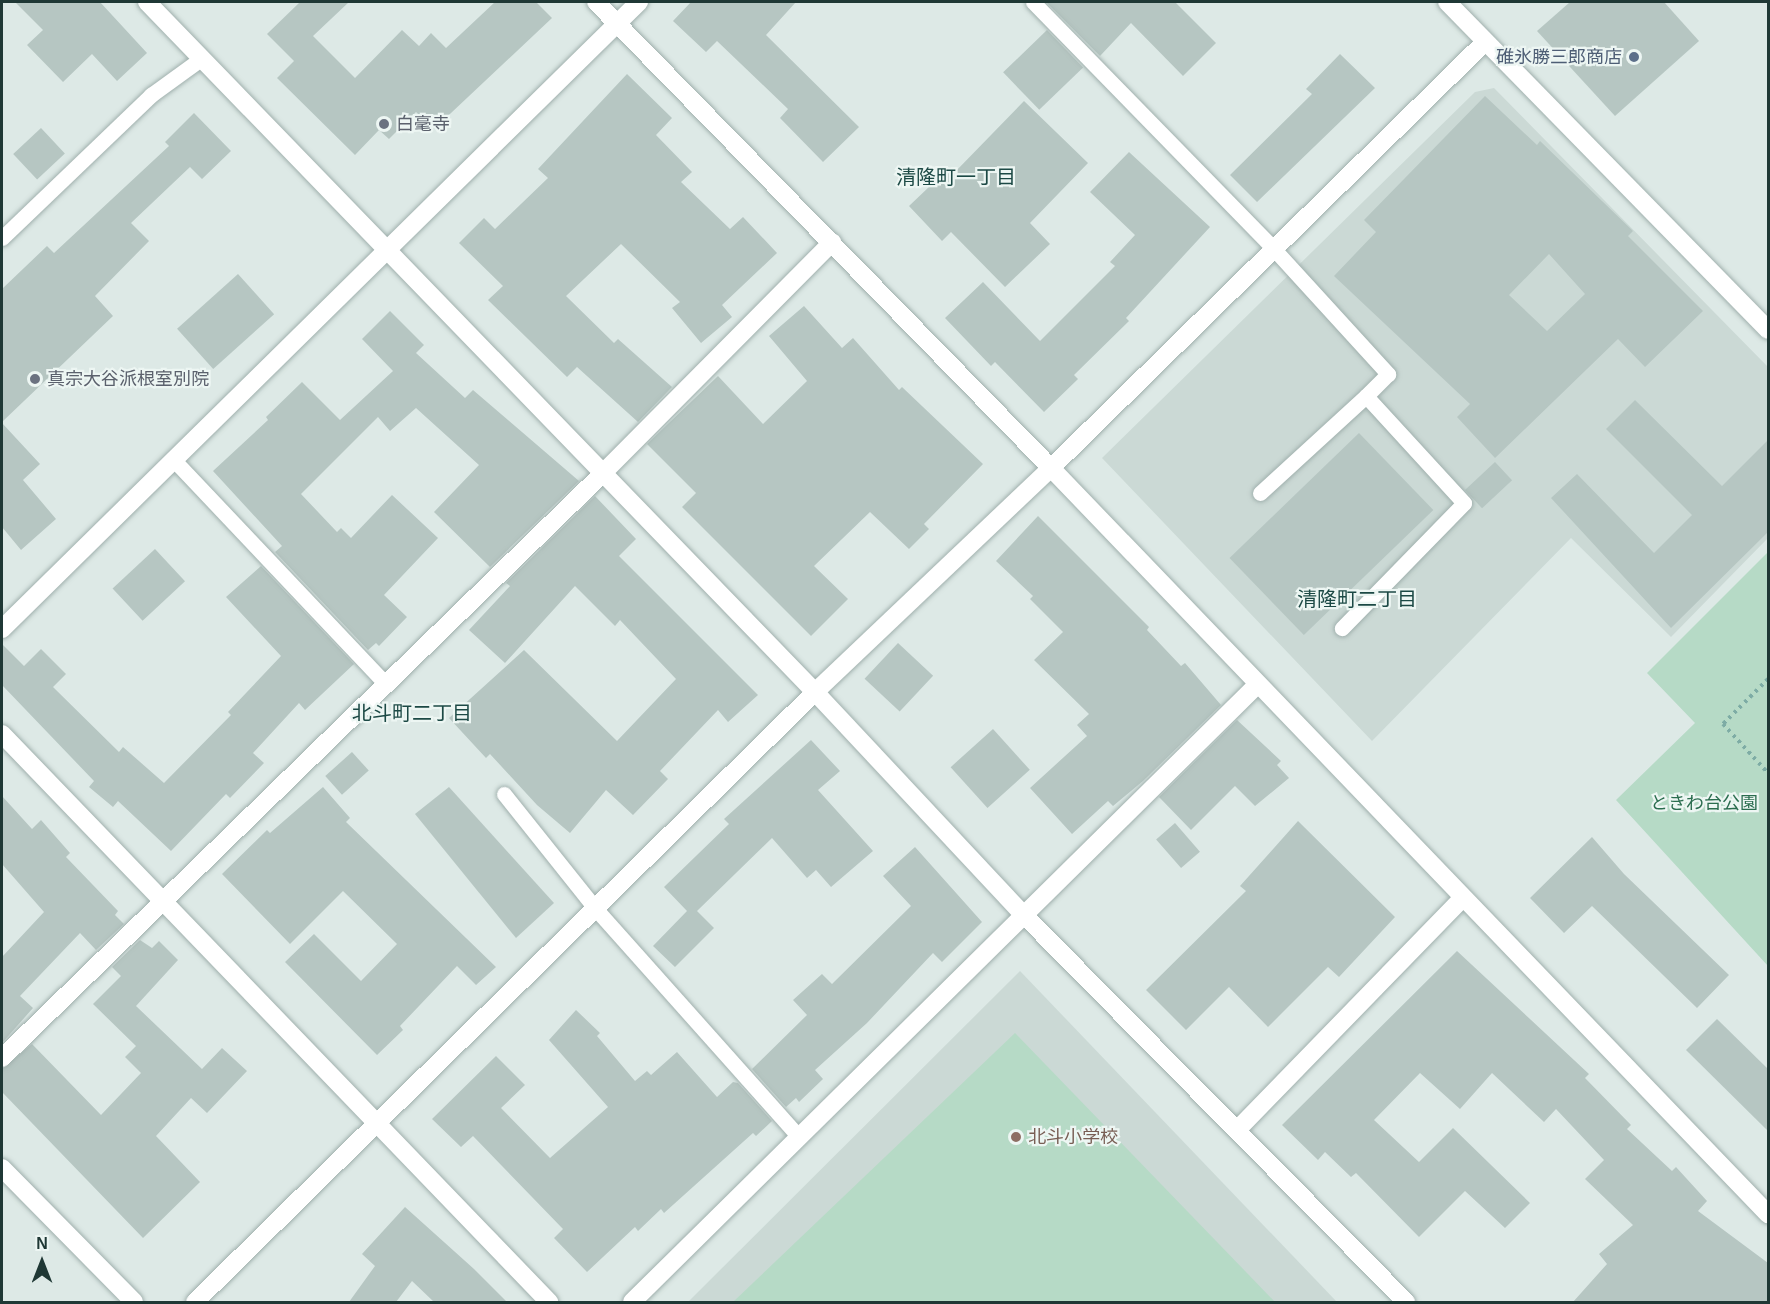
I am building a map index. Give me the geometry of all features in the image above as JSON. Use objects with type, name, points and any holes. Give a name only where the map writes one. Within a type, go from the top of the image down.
[{"type":"street","points":[[147,2],[387,248],[601,475],[814,692],[1022,913],[1406,1302]]},
{"type":"street","points":[[596,2],[1051,468],[1257,685],[1768,1214]]},
{"type":"street","points":[[2,628],[615,22],[639,2]]},
{"type":"street","points":[[1447,2],[1768,330]]},
{"type":"street","points":[[195,1302],[814,692],[1051,468],[1485,42]]},
{"type":"street","points":[[2,1058],[601,475],[832,242]]},
{"type":"street","points":[[632,1302],[1022,913],[1257,685]]},
{"type":"street","points":[[2,734],[549,1302]]},
{"type":"street","points":[[1237,1130],[1463,898]]},
{"type":"street","points":[[2,1168],[134,1302]]},
{"type":"lane","points":[[1034,2],[1273,248],[1388,375],[1260,493]]},
{"type":"lane","points":[[2,238],[151,95],[202,58]]},
{"type":"lane","points":[[1342,628],[1464,503],[1366,396]]},
{"type":"lane","points":[[173,459],[386,684]]},
{"type":"lane","points":[[504,794],[595,908],[798,1136]]},
{"type":"path","points":[[1768,679],[1723,724],[1768,773]]},
{"type":"shaded area","points":[[1494,88],[1768,367],[1768,538],[1671,637],[1571,538],[1372,741],[1102,458],[1475,92]]},
{"type":"shaded area","name":"北斗小学校","points":[[1020,971],[1337,1302],[688,1302]]},
{"type":"green space","name":"ときわ台公園","points":[[1768,552],[1768,966],[1616,800],[1695,723],[1647,673]]},
{"type":"green space","name":"北斗小学校","points":[[1015,1033],[1275,1302],[733,1302]]},
{"type":"building","points":[[15,2],[100,2],[147,53],[117,81],[92,54],[63,82],[27,45],[43,30]]},
{"type":"building","points":[[300,2],[349,2],[313,36],[355,78],[402,30],[419,46],[431,33],[446,48],[495,2],[536,2],[552,18],[434,129],[416,112],[389,139],[379,130],[355,155],[277,78],[294,61],[267,34]]},
{"type":"building","points":[[691,2],[796,2],[766,35],[859,127],[823,162],[780,118],[788,109],[717,41],[706,52],[673,21]]},
{"type":"building","points":[[1046,2],[1175,2],[1216,43],[1183,76],[1131,23],[1100,56]]},
{"type":"building","name":"碓氷勝三郎商店","points":[[1570,2],[1664,2],[1699,41],[1615,116],[1537,31]]},
{"type":"building","points":[[1047,30],[1083,67],[1039,110],[1003,72]]},
{"type":"building","points":[[1340,54],[1375,88],[1257,202],[1230,175],[1312,94],[1306,89]]},
{"type":"building","points":[[627,74],[672,118],[656,135],[692,172],[681,182],[730,229],[743,217],[777,253],[722,305],[732,317],[701,343],[672,308],[680,302],[621,244],[566,296],[614,343],[618,339],[672,387],[638,422],[577,367],[567,377],[488,300],[503,286],[459,243],[484,218],[495,229],[548,178],[538,169]]},
{"type":"building","points":[[1485,96],[1537,145],[1540,141],[1633,231],[1628,236],[1703,311],[1645,367],[1618,339],[1495,458],[1457,417],[1470,404],[1334,276],[1376,232],[1364,220]],"holes":[[[1549,254],[1585,294],[1547,331],[1509,295]]]},
{"type":"building","points":[[1024,101],[1088,163],[1030,223],[1050,244],[1005,287],[951,232],[942,241],[909,206],[950,167],[955,172]]},
{"type":"building","points":[[194,113],[231,151],[202,179],[190,167],[131,223],[149,241],[95,296],[113,316],[2,422],[2,289],[47,246],[54,253],[169,146],[165,142]]},
{"type":"building","points":[[41,128],[65,154],[37,180],[13,154]]},
{"type":"building","points":[[1129,152],[1210,227],[1126,318],[1129,321],[1074,375],[1078,379],[1044,412],[995,362],[991,366],[945,318],[983,282],[1040,341],[1115,266],[1110,262],[1135,235],[1090,192]]},
{"type":"building","points":[[238,274],[274,314],[213,369],[177,329]]},
{"type":"building","points":[[804,306],[842,348],[853,338],[899,390],[902,387],[983,464],[924,524],[929,529],[909,549],[870,512],[814,566],[848,599],[811,636],[682,507],[696,493],[647,444],[718,376],[763,424],[807,381],[769,336]]},
{"type":"building","points":[[390,311],[424,345],[416,353],[465,398],[473,390],[579,481],[490,567],[434,512],[479,465],[416,408],[390,431],[378,417],[301,494],[337,532],[341,528],[351,538],[392,495],[438,538],[384,595],[407,617],[379,646],[376,643],[368,650],[275,552],[282,546],[213,471],[268,420],[266,417],[302,382],[340,420],[393,371],[362,339]]},
{"type":"building","points":[[1635,400],[1722,486],[1768,440],[1768,532],[1671,628],[1551,498],[1577,474],[1654,553],[1692,515],[1606,429]]},
{"type":"building","points":[[2,423],[40,464],[23,480],[56,519],[21,550],[2,527]]},
{"type":"building","points":[[1359,433],[1433,510],[1304,635],[1230,558]]},
{"type":"building","points":[[1495,462],[1512,480],[1482,508],[1465,490]]},
{"type":"building","points":[[595,496],[636,539],[619,556],[758,695],[728,722],[718,710],[660,771],[668,779],[633,815],[606,790],[570,833],[537,805],[490,754],[486,758],[449,718],[524,650],[617,741],[676,679],[620,620],[615,626],[575,586],[505,663],[469,630],[510,586],[506,583]]},
{"type":"building","points":[[1038,516],[1149,627],[1147,630],[1181,666],[1185,663],[1221,705],[1143,781],[1113,806],[1108,801],[1072,834],[1030,788],[1087,736],[1077,725],[1089,714],[1034,660],[1063,632],[1030,599],[1033,596],[996,561]]},
{"type":"building","points":[[155,549],[185,581],[143,621],[113,589]]},
{"type":"building","points":[[261,566],[354,664],[305,710],[299,703],[253,753],[264,763],[230,798],[226,794],[171,851],[118,801],[113,807],[89,787],[94,781],[2,685],[2,644],[24,666],[41,649],[66,674],[53,687],[119,752],[123,747],[164,783],[231,715],[228,712],[281,656],[226,597]]},
{"type":"building","points":[[898,643],[933,676],[900,712],[865,679]]},
{"type":"building","points":[[1237,720],[1281,761],[1277,765],[1289,778],[1255,806],[1235,786],[1191,830],[1159,797]]},
{"type":"building","points":[[993,729],[1030,770],[987,808],[951,767]]},
{"type":"building","points":[[811,740],[840,771],[818,790],[873,851],[831,887],[816,870],[807,878],[772,838],[697,911],[714,928],[675,967],[653,946],[687,911],[664,887],[729,824],[724,819]]},
{"type":"building","points":[[352,752],[369,771],[342,795],[325,776]]},
{"type":"building","points":[[323,787],[350,818],[346,822],[496,967],[476,985],[457,966],[400,1026],[403,1030],[377,1055],[285,962],[314,934],[361,981],[397,944],[343,891],[290,944],[222,874],[267,830],[270,833]]},
{"type":"building","points":[[449,787],[554,903],[516,938],[415,814]]},
{"type":"building","points":[[2,796],[32,829],[41,820],[70,853],[66,857],[118,911],[115,915],[124,924],[96,950],[80,933],[20,996],[33,1008],[2,1043],[2,957],[44,912],[2,864]]},
{"type":"building","points":[[1298,821],[1395,917],[1339,977],[1328,967],[1268,1027],[1229,987],[1186,1030],[1146,990],[1246,891],[1240,886]]},
{"type":"building","points":[[1175,823],[1200,852],[1181,868],[1156,839]]},
{"type":"building","points":[[1592,837],[1624,874],[1729,975],[1697,1008],[1592,906],[1564,933],[1530,898]]},
{"type":"building","points":[[915,847],[982,922],[942,962],[933,953],[867,1023],[815,1070],[823,1079],[799,1102],[796,1098],[786,1107],[752,1069],[807,1015],[793,1000],[822,974],[832,984],[911,906],[883,876]]},
{"type":"building","points":[[140,940],[152,948],[159,941],[178,960],[136,1006],[202,1069],[222,1048],[247,1071],[207,1113],[191,1098],[156,1136],[200,1182],[143,1238],[2,1092],[2,1069],[32,1044],[101,1115],[141,1073],[125,1057],[136,1046],[93,1004],[121,976],[112,967]]},
{"type":"building","points":[[1457,951],[1589,1074],[1585,1078],[1631,1125],[1627,1129],[1672,1171],[1676,1167],[1707,1201],[1698,1211],[1768,1263],[1768,1302],[1573,1302],[1607,1264],[1599,1254],[1633,1225],[1585,1179],[1604,1160],[1556,1109],[1544,1122],[1492,1073],[1460,1109],[1420,1073],[1374,1120],[1419,1162],[1453,1128],[1530,1203],[1505,1228],[1465,1191],[1419,1237],[1356,1173],[1351,1177],[1325,1152],[1318,1160],[1282,1125]]},
{"type":"building","points":[[576,1010],[600,1033],[597,1036],[635,1081],[647,1071],[651,1075],[677,1052],[717,1097],[733,1082],[738,1083],[772,1121],[756,1136],[753,1133],[664,1213],[661,1209],[638,1231],[635,1227],[587,1272],[554,1238],[563,1229],[473,1136],[461,1147],[432,1119],[496,1056],[525,1085],[501,1108],[550,1158],[608,1107],[549,1040]]},
{"type":"building","points":[[1717,1019],[1768,1069],[1768,1131],[1686,1050]]},
{"type":"building","points":[[405,1207],[507,1302],[434,1302],[412,1281],[396,1302],[349,1302],[375,1266],[362,1254]]},
{"type":"place","name":"碓氷勝三郎商店","points":[[1634,57]]},
{"type":"place","name":"白毫寺","points":[[384,124]]},
{"type":"place","name":"真宗大谷派根室別院","points":[[35,379]]},
{"type":"place","name":"北斗小学校","points":[[1016,1137]]},
{"type":"district","name":"清隆町一丁目","points":[[956,177]]},
{"type":"district","name":"清隆町二丁目","points":[[1357,599]]},
{"type":"district","name":"北斗町二丁目","points":[[412,713]]}]
